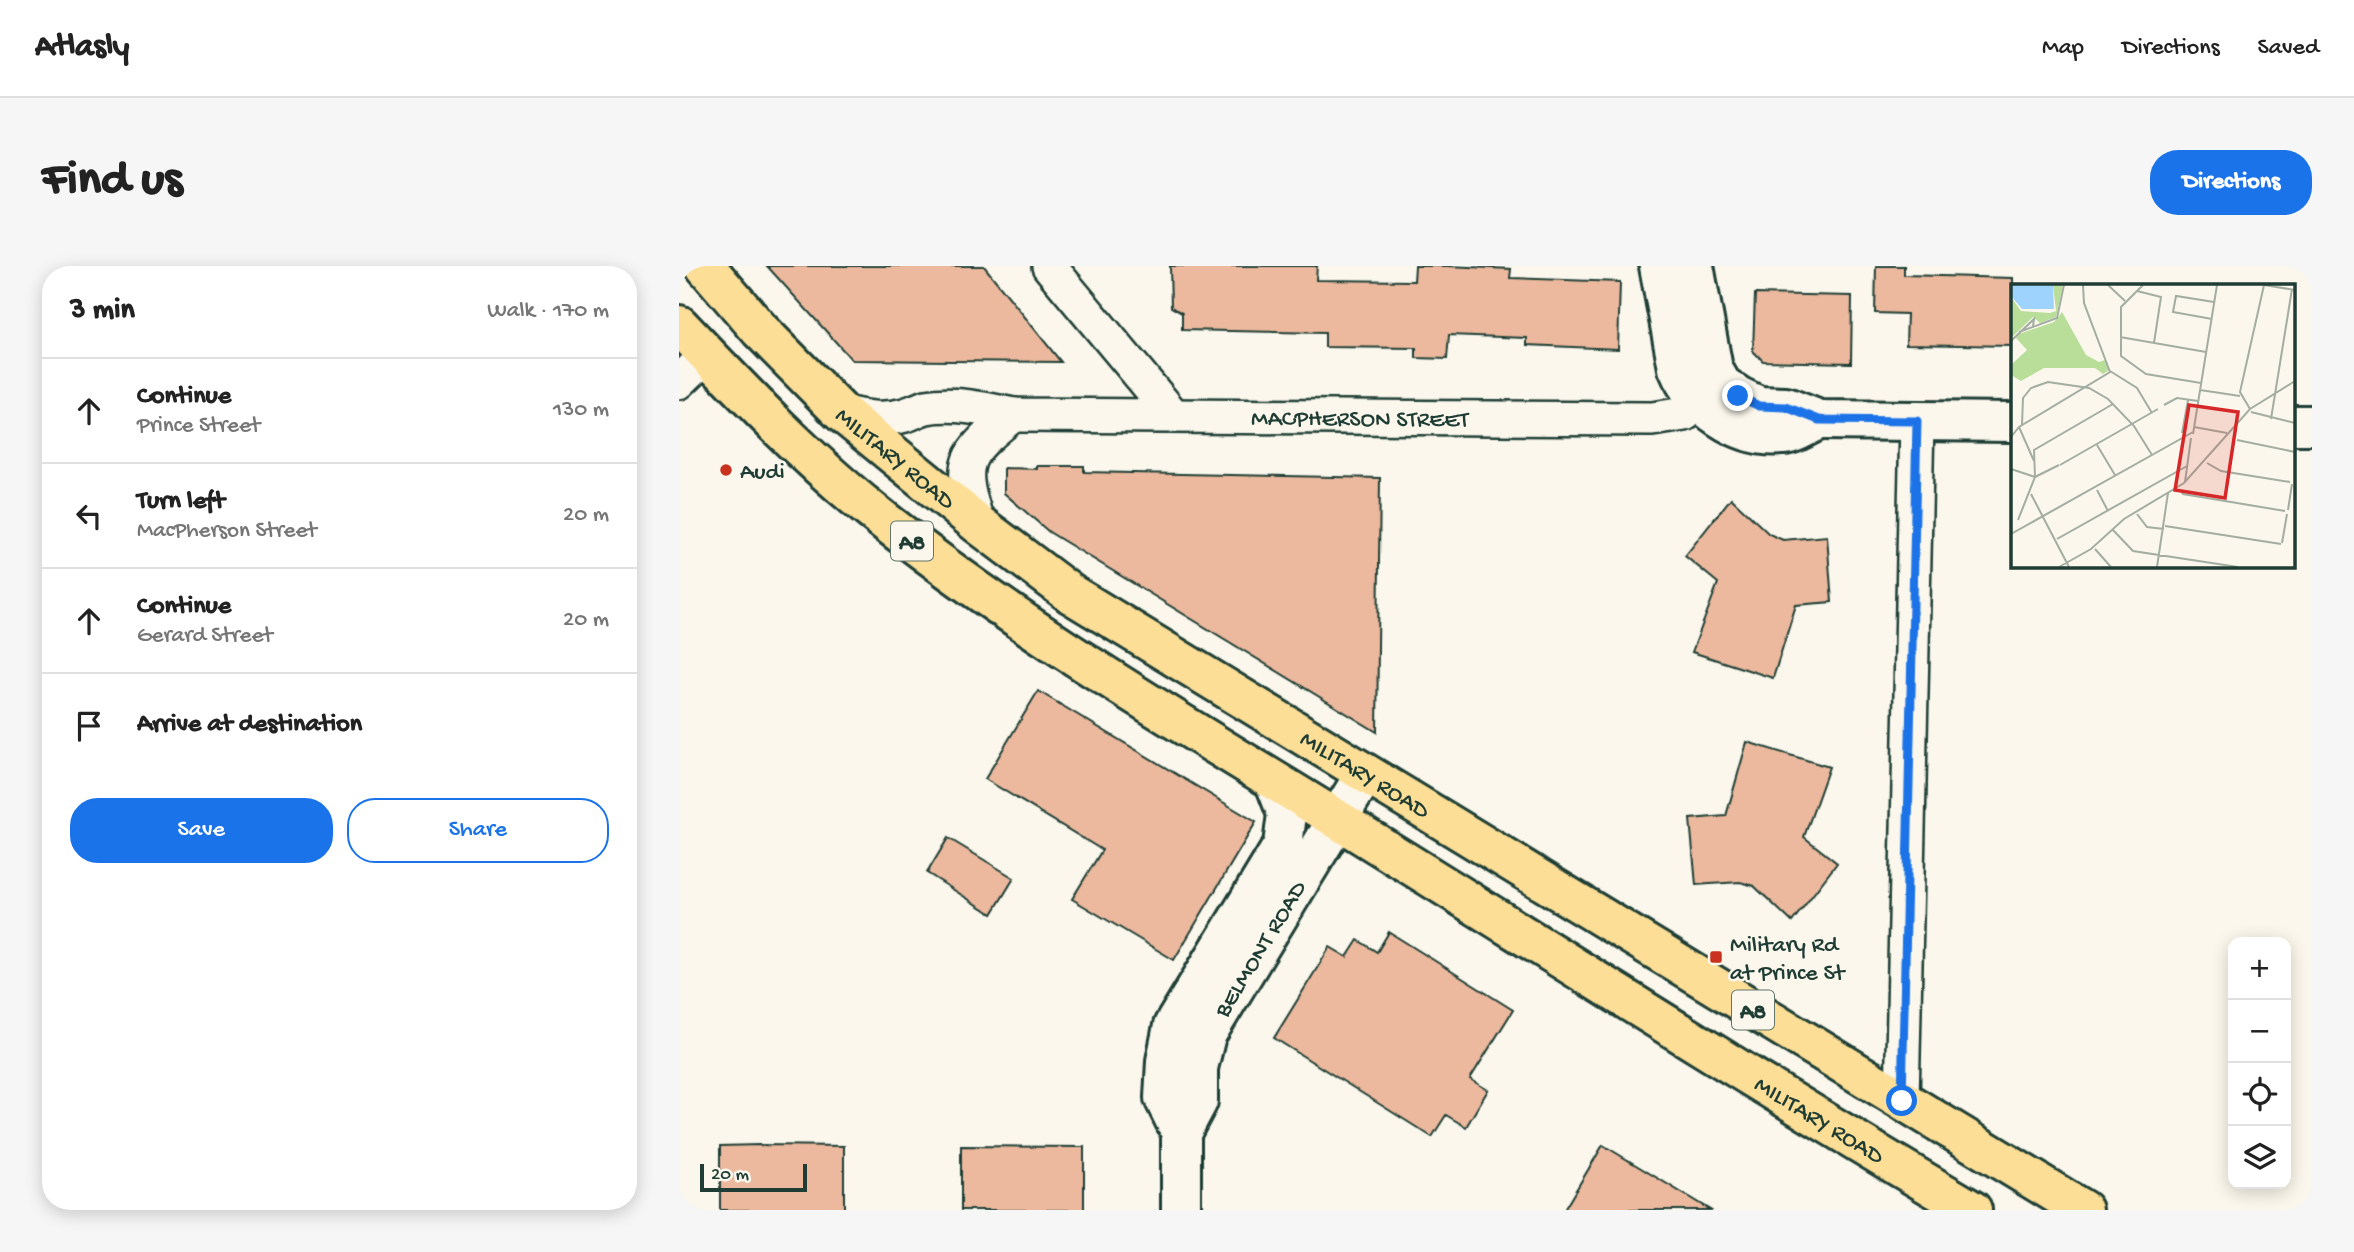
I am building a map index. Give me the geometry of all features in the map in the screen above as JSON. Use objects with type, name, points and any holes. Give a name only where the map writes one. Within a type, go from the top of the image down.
[{"type":"highway","name":"MILITARY ROAD","points":[[705,266],[760,330],[841,412],[1040,572],[1109,619],[2083,1210]]},
{"type":"highway","name":"MILITARY ROAD","points":[[679,325],[772,422],[871,510],[1009,615],[1635,1006],[1972,1210]]},
{"type":"street","points":[[1049,266],[1173,415]]},
{"type":"street","points":[[1659,266],[1678,368],[1685,384],[1699,402],[1715,415],[1752,432],[1785,435],[1819,420]]},
{"type":"street","points":[[1694,266],[1713,369],[1722,385],[1759,406],[1786,407],[1819,420],[2011,422]]},
{"type":"street","points":[[679,382],[707,355]]},
{"type":"street","name":"MACPHERSON STREET","points":[[841,412],[867,419],[883,419],[925,407],[951,406],[1013,415],[1652,419],[1685,414],[1699,402]]},
{"type":"street","points":[[978,524],[966,490],[966,464],[975,448],[1013,415]]},
{"type":"street","points":[[1902,1101],[1917,421]]},
{"type":"street","name":"BELMONT ROAD","points":[[1181,1133],[1198,1101],[1198,1068],[1206,1035],[1365,774]]},
{"type":"street","name":"BELMONT ROAD","points":[[1181,1210],[1181,1133],[1164,1098],[1166,1061],[1173,1026],[1283,845],[1287,814],[1275,783]]},
{"type":"building","points":[[767,266],[984,266],[1061,362],[852,360]]},
{"type":"building","points":[[1170,266],[1317,266],[1316,280],[1414,281],[1415,266],[1448,266],[1511,269],[1510,278],[1620,282],[1618,349],[1527,345],[1527,338],[1449,335],[1447,359],[1416,358],[1416,348],[1325,347],[1325,333],[1182,330],[1182,313],[1171,307]]},
{"type":"building","points":[[1876,266],[1904,266],[1904,275],[2013,278],[2011,346],[1906,344],[1907,314],[1875,313]]},
{"type":"building","points":[[1755,294],[1852,296],[1851,363],[1763,361],[1753,351]]},
{"type":"building","points":[[1037,466],[1084,466],[1084,472],[1380,478],[1377,732],[1049,532],[1004,493],[1004,468],[1037,469]]},
{"type":"building","points":[[1731,498],[1769,534],[1783,540],[1827,536],[1832,602],[1796,605],[1773,678],[1692,652],[1718,583],[1685,556]]},
{"type":"building","points":[[1038,691],[1256,822],[1174,960],[1072,899],[1102,850],[985,779]]},
{"type":"building","points":[[1747,742],[1829,767],[1804,837],[1837,863],[1792,922],[1754,886],[1740,882],[1696,885],[1690,819],[1726,816]]},
{"type":"building","points":[[948,838],[1014,878],[992,914],[927,873]]},
{"type":"building","points":[[1389,932],[1513,1010],[1470,1079],[1488,1090],[1466,1127],[1446,1115],[1432,1137],[1274,1038],[1330,947],[1347,957],[1358,940],[1377,952]]},
{"type":"building","points":[[1603,1145],[1710,1210],[1564,1210]]},
{"type":"building","points":[[720,1146],[844,1146],[844,1210],[720,1210]]},
{"type":"building","points":[[961,1146],[1084,1147],[1084,1210],[961,1210]]},
{"type":"place","name":"Audi","points":[[726,470]]},
{"type":"place","name":"Military Rd at Prince St","points":[[1716,957]]},
{"type":"route","points":[[1738,396],[1759,406],[1786,407],[1819,420],[1917,421],[1902,1101]]}]
